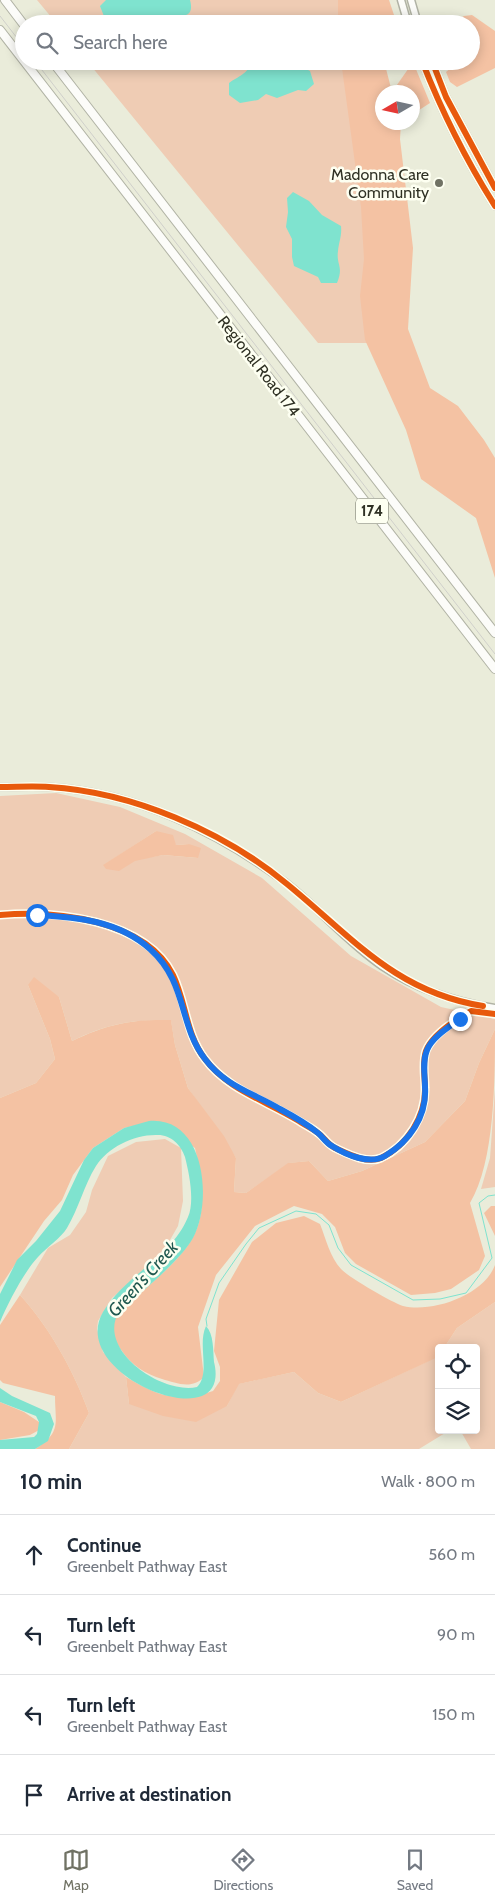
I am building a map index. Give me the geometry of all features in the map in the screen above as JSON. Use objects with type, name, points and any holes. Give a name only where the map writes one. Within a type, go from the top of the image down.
[{"type":"highway","points":[[5,0],[16,15]]},
{"type":"highway","name":"Regional Road 174","points":[[0,30],[15,49]]},
{"type":"highway","name":"Regional Road 174","points":[[31,70],[495,669]]},
{"type":"highway","name":"Regional Road 174","points":[[59,70],[495,633]]},
{"type":"main road","points":[[401,0],[405,15]]},
{"type":"main road","points":[[411,0],[415,15]]},
{"type":"main road","points":[[426,70],[446,118],[495,206]]},
{"type":"main road","points":[[436,70],[446,97],[495,189],[489,196]]},
{"type":"main road","points":[[0,787],[50,787],[108,796],[175,816],[255,860],[286,883],[382,965],[402,978],[436,994],[495,1008]]},
{"type":"shaded area","points":[[37,0],[356,0],[355,15],[50,15]]},
{"type":"shaded area","points":[[338,0],[389,0],[394,15],[338,15]]},
{"type":"shaded area","points":[[480,21],[495,31],[495,68],[457,87],[450,82],[446,72],[448,70],[480,70]]},
{"type":"shaded area","points":[[94,70],[357,70],[376,343],[318,343]]},
{"type":"shaded area","points":[[342,70],[386,70],[390,85],[375,85],[375,130],[401,130],[400,139],[413,248],[408,329],[430,388],[458,406],[495,458],[495,578],[476,518],[421,479],[406,430],[365,340],[360,296],[364,259],[361,207]]},
{"type":"shaded area","points":[[407,70],[416,70],[430,103],[420,109],[420,85],[397,85]]},
{"type":"shaded area","points":[[56,793],[120,807],[185,834],[262,878],[351,956],[441,1007],[495,1019],[495,1029],[479,1063],[465,1101],[425,1142],[362,1171],[328,1181],[309,1161],[289,1163],[246,1193],[234,1192],[236,1158],[188,1088],[175,1045],[171,1021],[144,1021],[120,1024],[97,1030],[72,1041],[59,997],[28,985],[50,1039],[55,1059],[36,1083],[0,1098],[0,796]],"holes":[[[156,831],[176,845],[189,844],[198,858],[163,855],[104,865]]]},
{"type":"shaded area","points":[[156,831],[173,835],[176,845],[189,844],[201,848],[198,858],[163,855],[135,861],[119,871],[106,869],[103,865]]},
{"type":"shaded area","points":[[34,977],[59,997],[72,1041],[97,1030],[120,1024],[144,1020],[171,1020],[175,1045],[188,1088],[224,1136],[236,1158],[234,1192],[246,1193],[288,1163],[309,1161],[328,1181],[362,1171],[425,1142],[465,1101],[479,1063],[495,1029],[494,1095],[489,1143],[478,1186],[470,1203],[485,1256],[479,1270],[451,1289],[435,1293],[411,1295],[356,1264],[345,1253],[335,1227],[322,1214],[294,1206],[255,1226],[216,1275],[198,1327],[204,1377],[194,1383],[178,1384],[150,1374],[134,1365],[119,1347],[113,1332],[114,1319],[121,1309],[183,1252],[198,1227],[202,1204],[201,1181],[195,1148],[157,1121],[124,1128],[93,1148],[73,1175],[62,1200],[44,1221],[0,1287],[0,1098],[36,1083],[55,1059],[50,1039],[28,985]]},
{"type":"shaded area","points":[[495,1089],[495,1187],[481,1189],[490,1158]]},
{"type":"shaded area","points":[[165,1139],[181,1148],[183,1201],[178,1226],[162,1254],[112,1298],[98,1321],[97,1329],[103,1352],[126,1377],[129,1404],[227,1406],[238,1384],[294,1372],[318,1393],[341,1402],[435,1358],[435,1434],[443,1434],[419,1449],[69,1449],[89,1413],[76,1381],[60,1351],[41,1321],[20,1295],[48,1248],[70,1235],[86,1212],[92,1190],[108,1156],[136,1142]]},
{"type":"shaded area","points":[[491,1206],[495,1206],[495,1236],[484,1213]]},
{"type":"shaded area","points":[[304,1216],[320,1224],[331,1253],[345,1273],[403,1306],[428,1307],[456,1299],[480,1285],[489,1276],[495,1265],[495,1302],[457,1328],[447,1344],[435,1344],[435,1358],[341,1402],[318,1393],[294,1372],[239,1384],[227,1406],[196,1422],[163,1416],[129,1404],[126,1377],[148,1389],[167,1396],[188,1397],[213,1391],[220,1381],[220,1367],[214,1351],[219,1300],[252,1242],[276,1223]]},
{"type":"shaded area","points":[[20,1295],[41,1321],[60,1351],[76,1381],[89,1413],[69,1449],[35,1449],[44,1443],[53,1432],[56,1420],[55,1396],[3,1383],[0,1380],[0,1325]]},
{"type":"shaded area","points":[[495,1302],[495,1449],[471,1449],[462,1434],[480,1434],[480,1344],[447,1344],[457,1328]]},
{"type":"shaded area","points":[[0,1402],[24,1412],[39,1422],[41,1429],[30,1435],[0,1440]]},
{"type":"water","points":[[106,0],[190,0],[191,7],[190,12],[185,15],[104,15],[100,6]]},
{"type":"water","points":[[247,70],[308,70],[314,84],[306,91],[298,90],[277,98],[266,94],[258,100],[240,103],[229,95],[229,83]]},
{"type":"water","points":[[293,192],[309,201],[322,215],[341,226],[338,247],[340,273],[337,283],[321,283],[318,277],[294,266],[292,239],[286,227],[287,198]]},
{"type":"water","points":[[149,1121],[168,1123],[182,1132],[193,1146],[200,1164],[203,1183],[202,1203],[199,1222],[193,1238],[187,1247],[160,1276],[120,1310],[114,1325],[116,1340],[124,1354],[150,1376],[167,1384],[183,1388],[197,1387],[203,1374],[203,1342],[206,1326],[212,1338],[216,1372],[214,1385],[200,1397],[181,1398],[159,1393],[137,1383],[118,1369],[103,1352],[98,1332],[103,1312],[112,1299],[171,1244],[188,1217],[191,1195],[190,1179],[185,1157],[178,1145],[163,1135],[149,1135],[131,1139],[101,1159],[92,1173],[67,1228],[27,1271],[0,1322],[0,1294],[17,1260],[36,1241],[60,1211],[84,1160],[93,1148],[124,1128]]},
{"type":"water","points":[[0,1388],[12,1396],[50,1413],[54,1424],[48,1441],[35,1449],[0,1449],[0,1440],[34,1437],[37,1434],[39,1422],[36,1416],[0,1402]]},
{"type":"waterway","name":"Green's Creek","points":[[207,1326],[206,1319],[219,1283],[246,1244],[259,1228],[296,1211],[316,1214],[329,1225],[338,1248],[351,1265],[413,1300],[440,1299],[466,1293],[492,1258],[479,1203],[488,1196],[495,1195]]},
{"type":"tram line","points":[[0,16],[15,35]]},
{"type":"tram line","points":[[42,70],[495,654]]},
{"type":"cycle path","points":[[426,70],[455,135],[495,206]]},
{"type":"cycle path","points":[[436,70],[446,97],[495,188]]},
{"type":"cycle path","points":[[0,787],[43,787],[80,790],[144,806],[205,831],[262,865],[376,960],[399,975],[424,988],[452,999],[483,1006]]},
{"type":"cycle path","points":[[0,915],[46,914],[71,917],[96,922],[120,930],[142,941],[160,956],[173,975],[194,1040],[214,1070],[236,1087],[313,1130],[332,1146],[364,1159],[376,1160],[390,1153],[407,1138],[413,1129],[422,1109],[424,1099],[426,1051],[439,1033],[471,1011],[495,1014]]},
{"type":"place","name":"Madonna Care Community","points":[[439,183]]},
{"type":"route","points":[[37,915],[66,917],[101,923],[123,931],[136,939],[160,958],[168,967],[178,988],[188,1026],[199,1050],[204,1059],[220,1076],[232,1085],[279,1108],[319,1134],[335,1148],[364,1159],[375,1160],[387,1155],[419,1122],[425,1096],[424,1072],[426,1050],[436,1038],[460,1019]]}]
